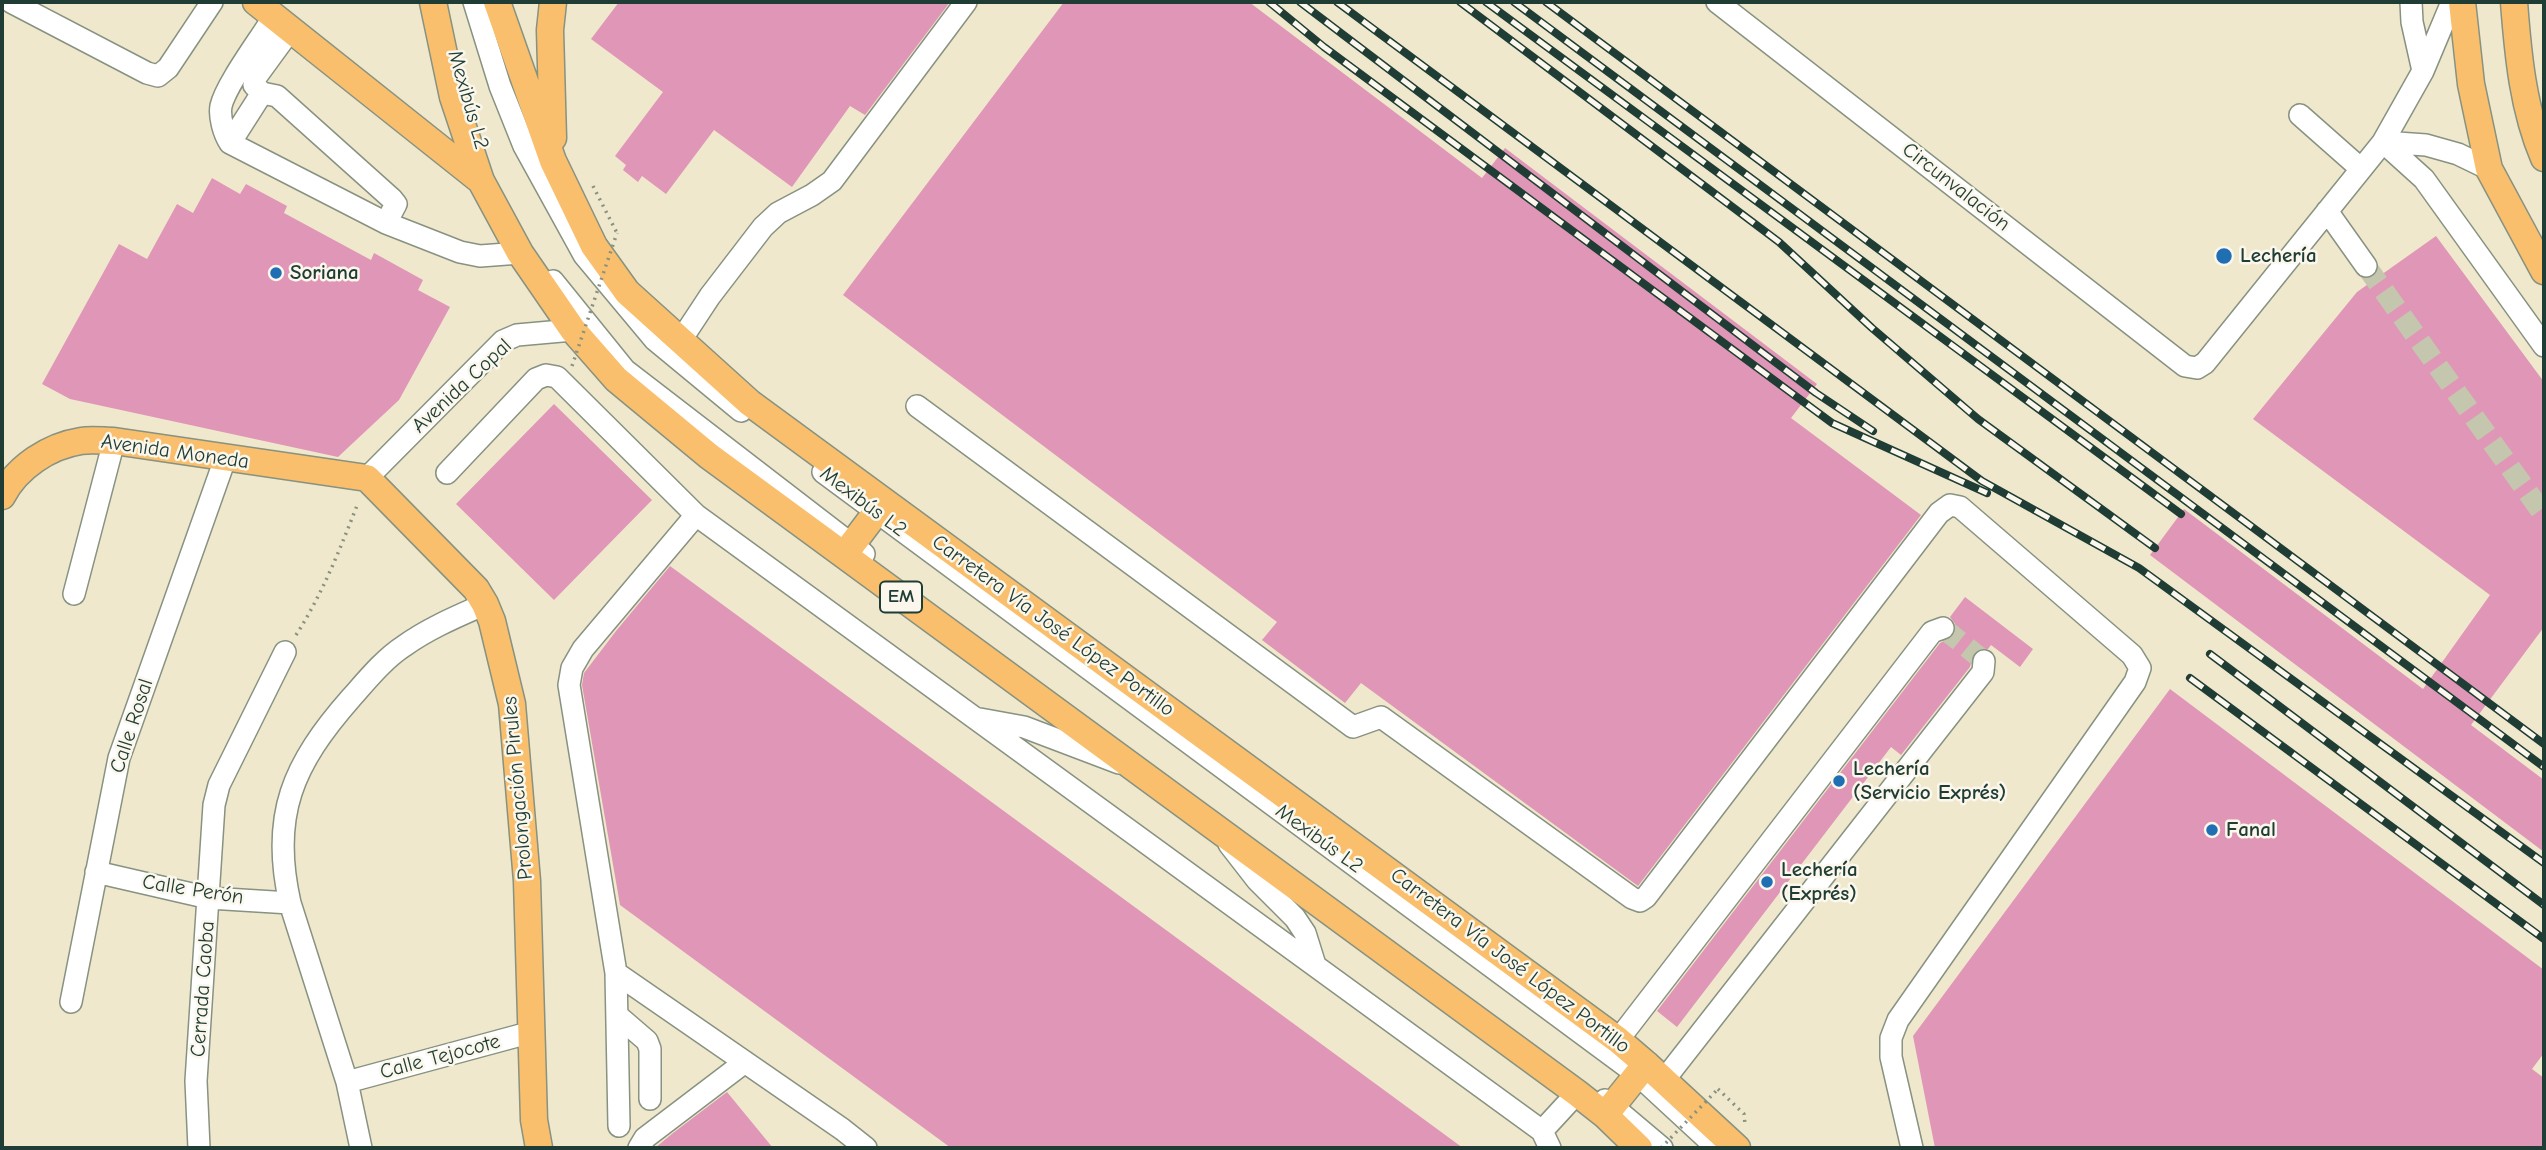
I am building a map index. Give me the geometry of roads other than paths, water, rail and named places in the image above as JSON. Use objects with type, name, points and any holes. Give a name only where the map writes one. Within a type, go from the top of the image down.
[{"type":"main road","name":"EM","points":[[433,2],[453,97],[481,181],[539,284],[573,330],[616,379],[709,456],[848,550],[1220,831],[1577,1093],[1609,1111],[1639,1148]]},
{"type":"main road","name":"Carretera Vía José López Portillo","points":[[497,2],[553,161],[594,246],[627,292],[750,403],[880,507],[1618,1041],[1649,1073],[1737,1148]]},
{"type":"main road","points":[[553,2],[550,30],[553,161]]},
{"type":"main road","points":[[2462,2],[2471,84],[2489,169],[2544,271]]},
{"type":"main road","points":[[2514,2],[2518,63],[2541,150]]},
{"type":"main road","points":[[280,20],[481,181]]},
{"type":"main road","name":"Avenida Moneda","points":[[2,496],[9,482],[22,469],[48,451],[81,441],[114,441],[367,478]]},
{"type":"main road","name":"Prolongación Pirules","points":[[367,478],[476,589],[492,621],[512,704],[527,881],[534,1119],[540,1148]]},
{"type":"main road","points":[[848,550],[880,507]]},
{"type":"main road","points":[[1609,1111],[1649,1073]]},
{"type":"street","points":[[12,2],[147,73],[158,76],[168,68],[212,2]]},
{"type":"street","name":"Mexibús L2","points":[[444,2],[461,83],[484,157],[512,220],[548,276],[625,370],[848,550],[1662,1148]]},
{"type":"street","name":"Mexibús L2","points":[[474,2],[500,86],[524,146],[584,255],[655,340],[740,410],[880,507],[1649,1073],[1717,1148]]},
{"type":"street","points":[[681,340],[710,296],[763,228],[778,213],[832,181],[966,2]]},
{"type":"street","name":"Circunvalación","points":[[1717,2],[2185,366],[2197,368],[2205,363],[2326,211]]},
{"type":"street","points":[[2411,2],[2412,22],[2423,72]]},
{"type":"street","points":[[2365,266],[2326,211],[2383,142],[2423,72],[2452,2]]},
{"type":"street","points":[[280,20],[253,82],[392,199],[396,204],[386,223]]},
{"type":"street","points":[[280,20],[225,94],[220,109],[225,136],[230,143],[386,223],[460,252],[480,256],[520,253]]},
{"type":"street","points":[[230,143],[270,95]]},
{"type":"street","points":[[2300,115],[2360,168]]},
{"type":"street","points":[[2383,142],[2426,145],[2458,154],[2489,169]]},
{"type":"street","points":[[2383,142],[2424,180],[2544,346]]},
{"type":"street","name":"Avenida Copal","points":[[367,478],[503,341],[517,335],[573,330]]},
{"type":"street","points":[[447,473],[536,379],[546,375],[557,377],[696,515],[1315,965],[1546,1139],[1577,1093]]},
{"type":"street","points":[[917,406],[1353,727],[1381,717],[1632,898],[1640,901],[1646,897],[1938,513],[1950,505],[1960,507],[2132,655],[2140,668],[2134,682],[1898,1020],[1891,1038],[1891,1056],[1912,1148]]},
{"type":"street","points":[[74,594],[114,441]]},
{"type":"street","name":"Calle Rosal","points":[[71,1002],[119,758],[225,459]]},
{"type":"street","points":[[619,1126],[617,973],[569,685],[572,668],[583,649],[696,515]]},
{"type":"street","points":[[361,1148],[347,1082],[290,903],[282,852],[286,805],[301,767],[327,726],[366,681],[402,647],[434,628],[485,604]]},
{"type":"street","points":[[1618,1041],[1933,632],[1943,628]]},
{"type":"street","points":[[209,898],[211,825],[219,785],[285,652]]},
{"type":"street","points":[[1649,1073],[1983,671],[1984,661]]},
{"type":"street","points":[[974,718],[1024,727],[1135,768]]},
{"type":"street","points":[[1220,831],[1257,880],[1295,918],[1305,933],[1315,965]]},
{"type":"street","name":"Calle Perón","points":[[96,872],[209,898],[290,903]]},
{"type":"street","name":"Cerrada Caoba","points":[[199,1148],[196,1081],[209,898]]},
{"type":"street","points":[[617,973],[866,1148]]},
{"type":"street","points":[[618,1016],[648,1041],[650,1099]]},
{"type":"street","name":"Calle Tejocote","points":[[347,1082],[532,1032]]},
{"type":"street","points":[[639,1148],[645,1138],[746,1062]]},
{"type":"tunnel","points":[[2366,266],[2544,515]]},
{"type":"tunnel","points":[[1943,628],[1984,661]]},
{"type":"railway","points":[[1269,2],[1324,47],[1832,423],[1987,493]]},
{"type":"railway","points":[[1300,2],[1816,393],[1873,431]]},
{"type":"railway","points":[[1337,2],[1982,481],[2139,568],[2544,863]]},
{"type":"railway","points":[[1460,2],[1779,242],[1872,328],[1978,419],[2155,548]]},
{"type":"railway","points":[[1486,2],[2181,514]]},
{"type":"railway","points":[[1514,2],[2544,767]]},
{"type":"railway","points":[[1546,2],[2544,744]]},
{"type":"railway","points":[[2210,654],[2544,905]]},
{"type":"railway","points":[[2190,678],[2544,939]]},
{"type":"place","name":"Lechería","points":[[2224,256]]},
{"type":"place","name":"Soriana","points":[[276,273]]},
{"type":"place","name":"Lechería (Servicio Exprés)","points":[[1839,781]]},
{"type":"place","name":"Fanal","points":[[2212,830]]},
{"type":"place","name":"Lechería (Exprés)","points":[[1767,882]]}]
